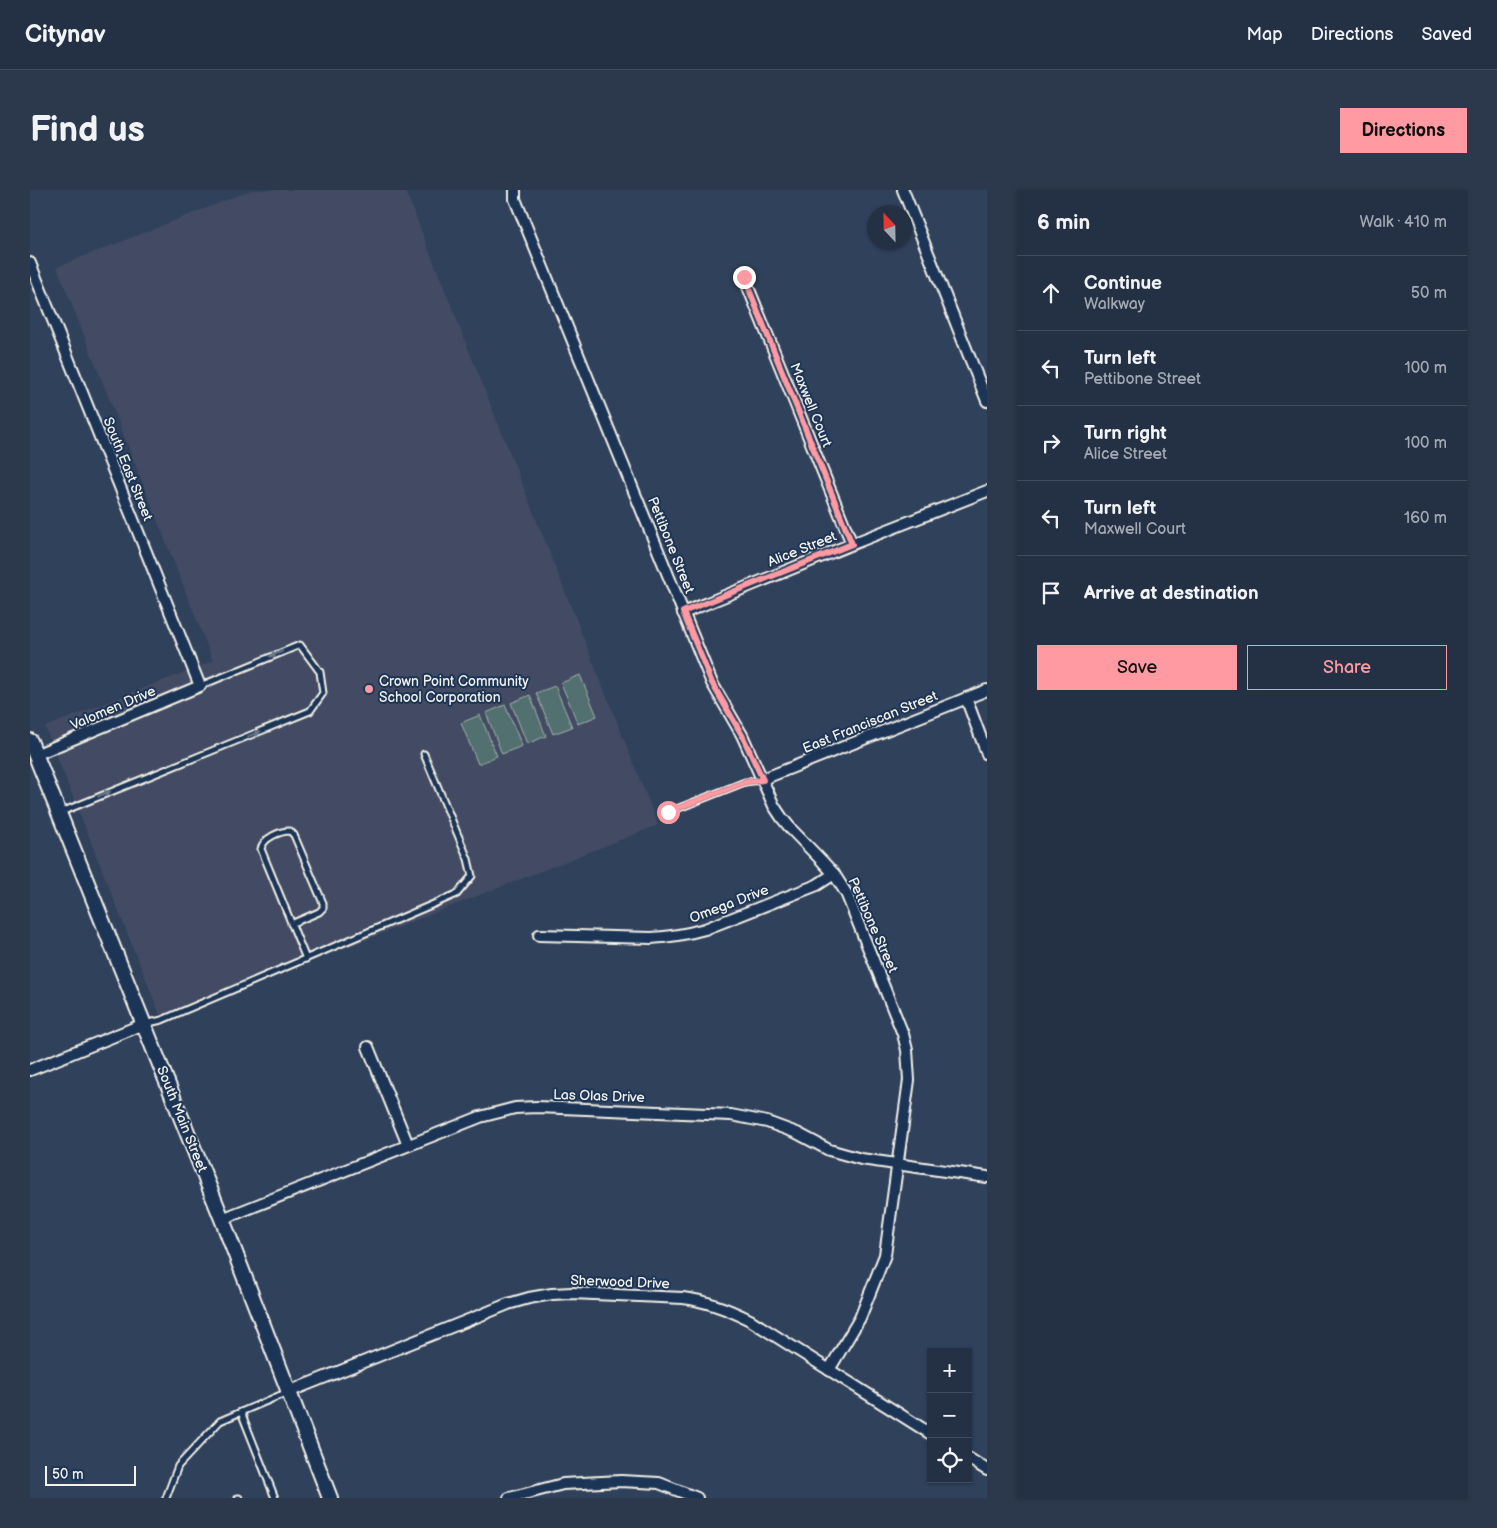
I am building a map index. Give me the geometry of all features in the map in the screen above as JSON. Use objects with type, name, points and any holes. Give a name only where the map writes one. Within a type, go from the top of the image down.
[{"type":"street","name":"Pettibone Street","points":[[515,190],[515,199],[712,683],[742,735],[774,806],[791,829],[841,883],[898,1018],[907,1050],[909,1080],[885,1255],[860,1318],[829,1370]]},
{"type":"street","points":[[903,190],[987,401]]},
{"type":"street","name":"South East Street","points":[[30,263],[200,686]]},
{"type":"street","name":"Maxwell Court","points":[[744,277],[852,544]]},
{"type":"street","name":"Alice Street","points":[[683,612],[987,491]]},
{"type":"street","name":"Valomen Drive","points":[[35,755],[200,686]]},
{"type":"street","name":"East Franciscan Street","points":[[763,780],[987,690]]},
{"type":"street","points":[[966,698],[987,754]]},
{"type":"street","name":"South Main Street","points":[[30,742],[222,1219],[330,1498]]},
{"type":"street","name":"Omega Drive","points":[[539,935],[651,938],[687,934],[705,929],[817,885],[834,874]]},
{"type":"street","points":[[30,1070],[144,1024]]},
{"type":"street","points":[[368,1047],[408,1145]]},
{"type":"street","name":"Las Olas Drive","points":[[222,1219],[480,1117],[516,1108],[731,1115],[751,1118],[782,1127],[844,1155],[987,1177]]},
{"type":"street","name":"Sherwood Drive","points":[[288,1392],[508,1304],[529,1298],[572,1293],[683,1298],[715,1304],[750,1320],[927,1431]]},
{"type":"street","points":[[972,1461],[987,1470]]},
{"type":"street","points":[[510,1498],[563,1484],[622,1481],[659,1483],[697,1498]]},
{"type":"lane","points":[[59,813],[310,711],[322,693],[320,672],[300,645],[200,686]]},
{"type":"lane","points":[[144,1024],[162,1020],[457,894],[472,876],[468,859],[424,754]]},
{"type":"lane","points":[[668,812],[745,782],[763,780]]},
{"type":"lane","points":[[291,924],[319,912],[323,908],[323,903],[294,835],[286,831],[265,840],[261,849],[291,924],[306,959]]},
{"type":"lane","points":[[166,1498],[178,1466],[220,1421],[288,1392]]},
{"type":"lane","points":[[241,1412],[274,1498]]},
{"type":"shaded area","points":[[252,190],[405,190],[658,825],[162,1020],[45,727],[213,661],[57,267]]},
{"type":"green space","points":[[580,675],[597,716],[578,724],[561,683]]},
{"type":"green space","points":[[555,686],[572,727],[553,734],[536,693]]},
{"type":"green space","points":[[530,695],[546,736],[527,744],[511,703]]},
{"type":"green space","points":[[505,705],[522,746],[502,754],[486,713]]},
{"type":"green space","points":[[480,715],[497,756],[478,764],[461,723]]},
{"type":"place","name":"Crown Point Community School Corporation","points":[[369,689]]},
{"type":"route","points":[[668,812],[745,782],[763,780],[742,735],[712,683],[683,612],[852,544],[744,277]]}]
